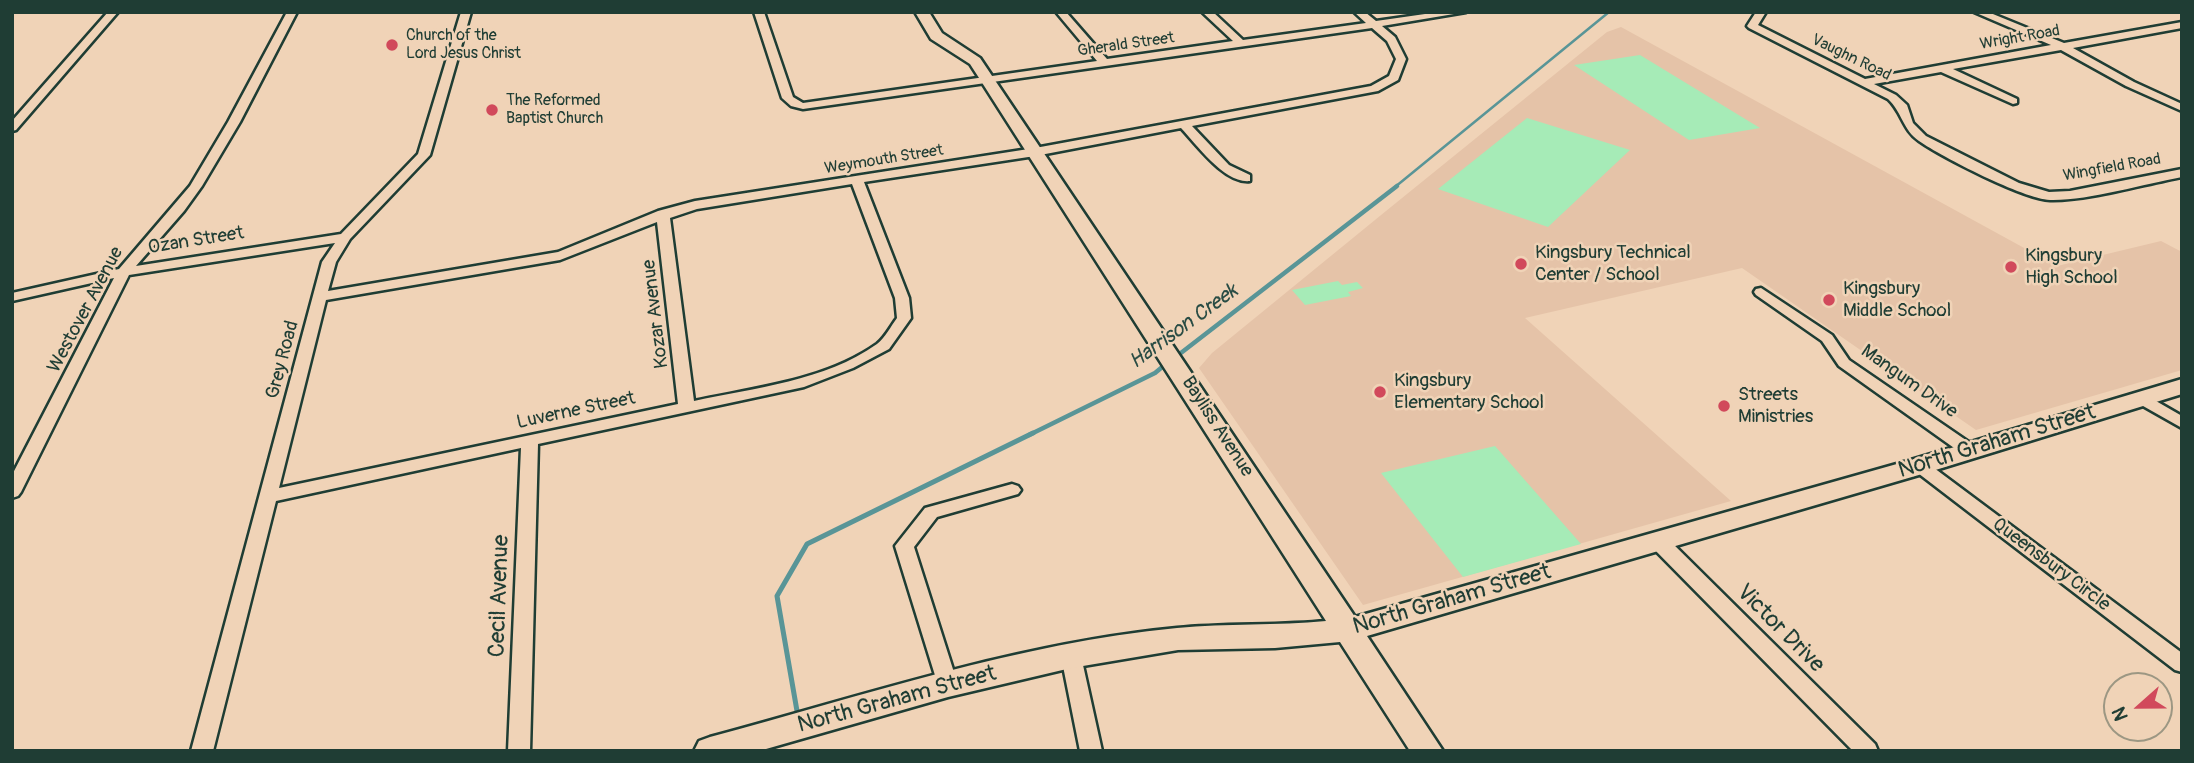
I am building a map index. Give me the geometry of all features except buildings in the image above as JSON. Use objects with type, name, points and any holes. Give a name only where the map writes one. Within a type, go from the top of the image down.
[{"type":"main road","name":"Bayliss Avenue","points":[[1164,346],[1427,751]]},
{"type":"main road","name":"North Graham Street","points":[[710,751],[948,685],[1071,656],[1178,639],[1275,637],[1348,630],[1920,466],[2182,386]]},
{"type":"street","points":[[12,128],[113,12]]},
{"type":"street","name":"Westover Avenue","points":[[12,492],[124,272],[144,244],[171,219],[196,187],[292,12]]},
{"type":"street","name":"Grey Road","points":[[202,751],[329,262],[345,237],[424,155],[466,12]]},
{"type":"street","name":"Gherald Street","points":[[758,12],[788,98],[795,104],[821,105],[1461,12]]},
{"type":"street","name":"Bayliss Avenue","points":[[922,12],[936,36],[975,61],[1164,346]]},
{"type":"street","points":[[1061,12],[1105,64]]},
{"type":"street","points":[[1207,12],[1243,45]]},
{"type":"street","points":[[1359,12],[1377,25]]},
{"type":"street","name":"Vaughn Road","points":[[1761,12],[1752,26],[1892,97],[1903,107],[1908,124],[1922,138],[2015,186],[2048,196]]},
{"type":"street","points":[[1979,12],[2064,47],[2130,84],[2182,108]]},
{"type":"street","name":"Weymouth Street","points":[[321,297],[561,256],[596,245],[663,214],[695,205],[1035,152],[1374,89],[1394,78],[1401,59],[1391,39],[1377,25]]},
{"type":"street","name":"Wright Road","points":[[1865,82],[2182,25]]},
{"type":"street","points":[[1942,68],[2013,101]]},
{"type":"street","points":[[1182,123],[1225,168],[1246,178]]},
{"type":"street","name":"Wingfield Road","points":[[2048,196],[2070,195],[2182,173]]},
{"type":"street","name":"Luverne Street","points":[[269,496],[798,384],[848,365],[884,346],[904,318],[902,298],[857,181]]},
{"type":"street","name":"Kozar Avenue","points":[[663,214],[687,409]]},
{"type":"street","name":"Ozan Street","points":[[12,297],[124,272],[345,237]]},
{"type":"street","name":"Mangum Drive","points":[[1761,292],[1827,338],[1844,363],[1970,451]]},
{"type":"street","points":[[2142,398],[2182,422]]},
{"type":"street","name":"Cecil Avenue","points":[[519,751],[530,442]]},
{"type":"street","name":"Queensbury Circle","points":[[1920,466],[2182,664]]},
{"type":"street","points":[[948,685],[904,546],[931,512],[1012,491]]},
{"type":"street","name":"Victor Drive","points":[[1658,541],[1867,751]]},
{"type":"street","points":[[1071,656],[1091,751]]},
{"type":"shaded area","points":[[1621,27],[2057,266],[2161,241],[2182,252],[2182,370],[1976,430],[1742,268],[1525,318],[1731,501],[1363,605],[1199,368],[1212,353],[1607,32]]},
{"type":"green space","points":[[1640,55],[1760,128],[1689,140],[1574,65]]},
{"type":"green space","points":[[1527,118],[1630,150],[1548,227],[1438,189]]},
{"type":"green space","points":[[1338,281],[1342,285],[1357,282],[1363,288],[1348,292],[1351,296],[1305,305],[1292,290]]},
{"type":"green space","points":[[1495,446],[1581,544],[1463,577],[1381,473]]},
{"type":"waterway","name":"Harrison Creek","points":[[1395,187],[1609,12]]},
{"type":"waterway","name":"Harrison Creek","points":[[1177,356],[1397,186]]},
{"type":"waterway","name":"Harrison Creek","points":[[1029,435],[1155,373],[1167,363]]},
{"type":"waterway","name":"Harrison Creek","points":[[797,711],[777,596],[807,544],[1033,433]]},
{"type":"place","name":"Church of the Lord Jesus Christ","points":[[392,45]]},
{"type":"place","name":"The Reformed Baptist Church","points":[[492,110]]},
{"type":"place","name":"Kingsbury Technical Center / School","points":[[1521,264]]},
{"type":"place","name":"Kingsbury High School","points":[[2011,267]]},
{"type":"place","name":"Kingsbury Middle School","points":[[1829,300]]},
{"type":"place","name":"Kingsbury Elementary School","points":[[1380,392]]},
{"type":"place","name":"Streets Ministries","points":[[1724,406]]}]
